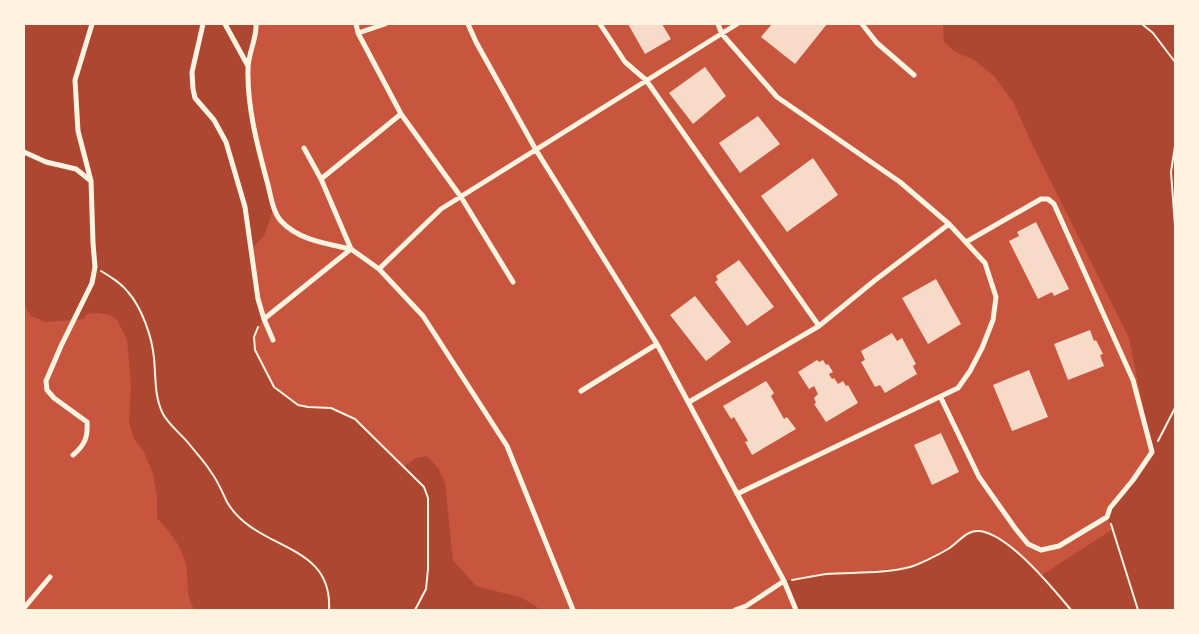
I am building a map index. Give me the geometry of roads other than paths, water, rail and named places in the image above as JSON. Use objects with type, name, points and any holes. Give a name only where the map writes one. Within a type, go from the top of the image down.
[{"type":"street","points":[[73,455],[82,447],[87,431],[87,422],[54,398],[48,390],[46,381],[92,283],[95,267],[91,182],[78,132],[75,80],[92,24]]},
{"type":"street","points":[[203,24],[192,72],[195,98],[214,120],[226,142],[245,207],[258,298],[273,340]]},
{"type":"street","points":[[225,24],[248,67]]},
{"type":"street","points":[[256,24],[256,33],[248,67],[254,128],[274,208],[279,219],[289,229],[305,237],[351,249],[379,269],[423,316],[507,446],[573,610]]},
{"type":"street","points":[[356,24],[358,33],[401,114],[461,197],[513,282]]},
{"type":"street","points":[[358,33],[385,24]]},
{"type":"street","points":[[468,24],[476,42],[536,150],[657,344],[784,581],[796,610]]},
{"type":"street","points":[[600,24],[625,62],[646,80],[819,326]]},
{"type":"street","points":[[718,24],[722,34],[776,97],[900,182],[949,224],[986,263],[996,296],[993,320],[974,363],[958,388],[941,398],[905,413],[857,438],[737,494]]},
{"type":"street","points":[[379,269],[441,209],[736,24]]},
{"type":"street","points":[[862,24],[877,44],[914,75]]},
{"type":"street","points":[[321,179],[401,114]]},
{"type":"street","points":[[304,148],[321,179],[351,249]]},
{"type":"street","points":[[24,152],[46,162],[76,169],[91,182]]},
{"type":"street","points":[[941,398],[979,477],[1028,544],[1041,550],[1059,546],[1107,518],[1110,508],[1133,480],[1152,452],[1133,380],[1054,204],[1048,199],[1041,199],[966,242]]},
{"type":"street","points":[[689,402],[819,326],[949,224]]},
{"type":"street","points":[[264,319],[351,249]]},
{"type":"street","points":[[581,391],[657,344]]},
{"type":"street","points":[[24,608],[50,577]]},
{"type":"street","points":[[735,610],[746,606],[784,581]]}]
